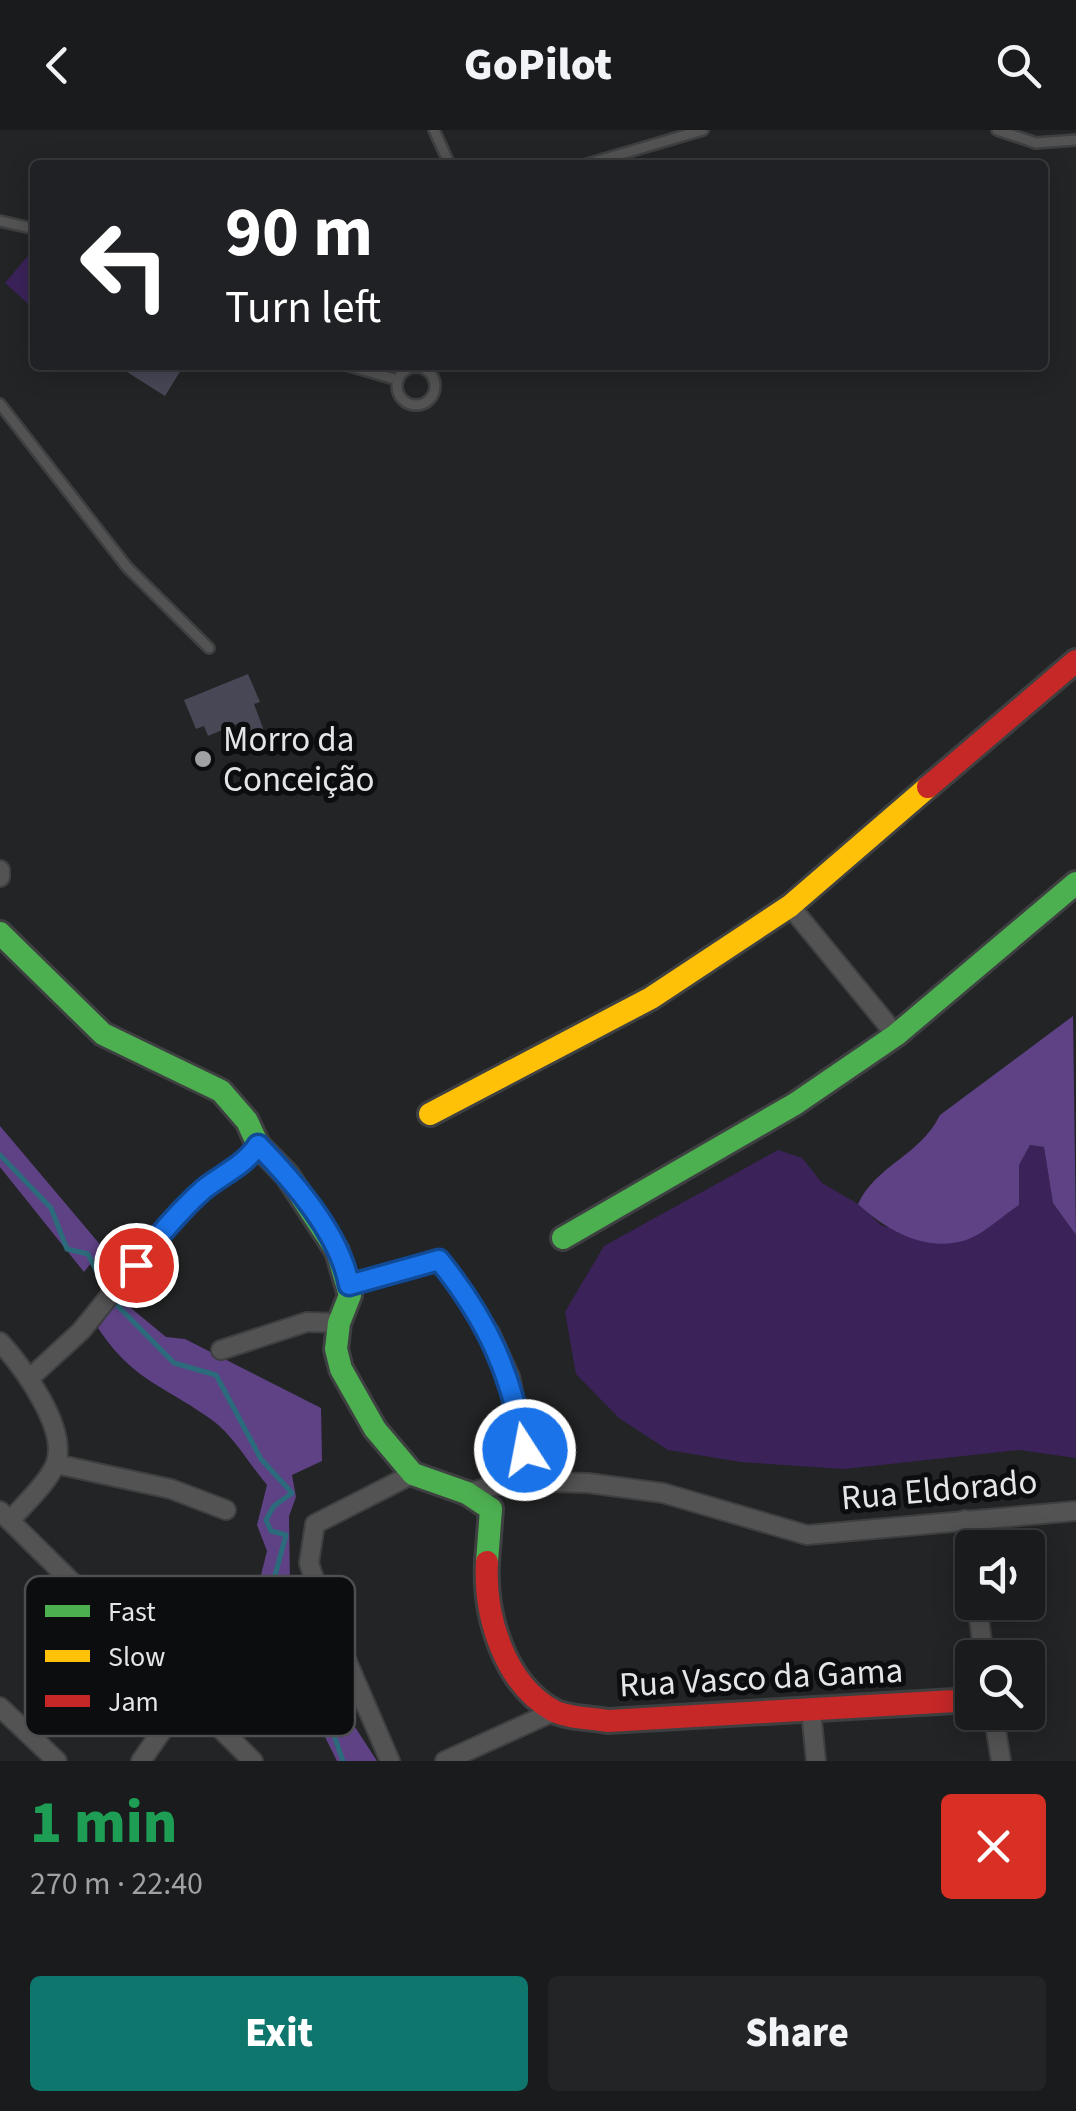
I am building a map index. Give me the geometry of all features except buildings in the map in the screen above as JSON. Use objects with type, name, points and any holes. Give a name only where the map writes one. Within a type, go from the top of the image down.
[{"type":"street","points":[[430,1114],[650,998],[790,906],[1076,660]]},
{"type":"street","points":[[563,1238],[796,1104],[896,1035],[1076,883]]},
{"type":"street","points":[[790,906],[896,1035]]},
{"type":"street","points":[[0,933],[103,1034],[222,1091],[246,1121],[258,1145],[287,1174],[337,1251],[350,1296],[339,1323],[341,1369],[375,1429],[414,1474],[467,1494],[490,1509],[486,1580],[496,1636],[512,1672],[555,1711],[445,1761]]},
{"type":"street","points":[[32,1377],[102,1305],[168,1224],[206,1188],[251,1156],[258,1145]]},
{"type":"street","points":[[349,1285],[439,1260],[490,1333],[510,1377],[525,1450],[512,1482],[467,1494]]},
{"type":"street","points":[[221,1350],[307,1322],[339,1323]]},
{"type":"street","points":[[0,1342],[32,1377],[56,1439],[56,1464],[6,1515],[67,1576]]},
{"type":"street","points":[[56,1464],[171,1489],[226,1510]]},
{"type":"street","points":[[313,1576],[309,1563],[315,1524],[414,1474]]},
{"type":"street","name":"Rua Eldorado","points":[[512,1482],[588,1483],[663,1493],[807,1535],[1076,1510]]},
{"type":"street","points":[[966,1520],[967,1530]]},
{"type":"street","points":[[355,1680],[390,1761]]},
{"type":"street","name":"Rua Vasco da Gama","points":[[555,1711],[608,1722],[955,1701]]},
{"type":"street","points":[[0,1707],[25,1731]]},
{"type":"street","points":[[811,1711],[816,1761]]},
{"type":"street","points":[[995,1730],[1001,1761]]},
{"type":"street","points":[[31,1736],[57,1761]]},
{"type":"street","points":[[141,1761],[158,1736]]},
{"type":"street","points":[[227,1736],[252,1761]]},
{"type":"lane","points":[[434,130],[454,160]]},
{"type":"lane","points":[[601,160],[703,130]]},
{"type":"lane","points":[[997,130],[1036,143],[1076,140]]},
{"type":"lane","points":[[443,146],[448,160]]},
{"type":"lane","points":[[0,221],[30,227]]},
{"type":"lane","points":[[363,370],[398,380]]},
{"type":"lane","points":[[398,380],[406,370]]},
{"type":"lane","points":[[398,380],[406,402],[428,401],[435,379],[426,370]]},
{"type":"lane","points":[[0,404],[127,567],[208,648]]},
{"type":"shaded area","points":[[30,254],[30,306],[5,283]]},
{"type":"shaded area","points":[[1073,1016],[1076,1235],[1053,1203],[1044,1147],[1030,1145],[1019,1165],[1019,1205],[966,1240],[936,1244],[907,1237],[858,1204],[876,1179],[921,1141],[940,1115]]},
{"type":"shaded area","points":[[0,1126],[103,1248],[84,1272],[0,1167]]},
{"type":"shaded area","points":[[1030,1145],[1044,1147],[1053,1203],[1076,1235],[1076,1458],[1019,1450],[844,1469],[741,1462],[668,1450],[619,1418],[576,1374],[565,1312],[604,1246],[778,1150],[802,1158],[822,1183],[858,1204],[882,1226],[966,1240],[1019,1205],[1019,1165]]},
{"type":"shaded area","points":[[120,1299],[166,1337],[185,1339],[321,1408],[322,1461],[292,1475],[296,1497],[289,1516],[290,1576],[261,1576],[267,1551],[257,1525],[267,1485],[234,1442],[195,1408],[137,1372],[98,1328]]},
{"type":"shaded area","points":[[355,1727],[377,1761],[337,1761],[324,1736],[355,1736]]},
{"type":"waterway","points":[[0,1155],[51,1208],[67,1249],[88,1254],[107,1292]]},
{"type":"waterway","points":[[113,1301],[174,1363],[216,1375],[261,1459],[292,1493],[274,1506],[266,1520],[271,1531],[286,1535],[275,1576]]},
{"type":"waterway","points":[[334,1736],[343,1761]]},
{"type":"traffic: fast","points":[[563,1238],[795,1104],[896,1035],[1076,883]]},
{"type":"traffic: fast","points":[[0,933],[103,1034],[221,1091],[247,1121],[258,1145],[287,1175],[337,1251],[350,1295],[339,1323],[336,1349],[341,1369],[375,1429],[413,1474],[467,1493],[491,1509],[487,1562]]},
{"type":"traffic: slow","points":[[430,1114],[651,998],[790,906],[928,787]]},
{"type":"traffic: jam","points":[[928,787],[1076,661]]},
{"type":"traffic: jam","points":[[487,1562],[489,1604],[510,1666],[537,1699],[560,1713],[608,1721],[955,1701]]},
{"type":"place","name":"Morro da Conceição","points":[[203,759]]},
{"type":"route","points":[[136,1265],[168,1224],[206,1188],[251,1156],[258,1145],[287,1174],[337,1251],[349,1285],[439,1260],[490,1333],[510,1377],[525,1450]]}]
